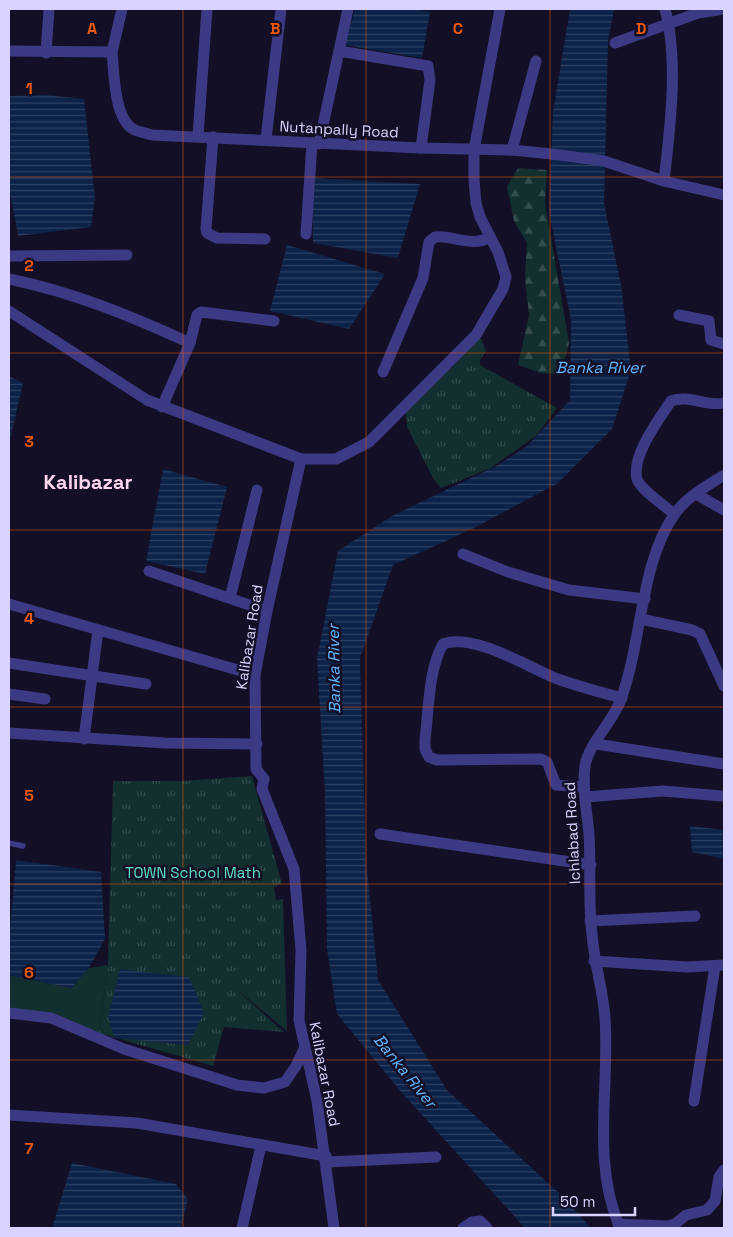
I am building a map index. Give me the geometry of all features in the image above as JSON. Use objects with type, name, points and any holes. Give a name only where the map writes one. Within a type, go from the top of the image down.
[{"type":"street","points":[[46,53],[49,9]]},
{"type":"street","name":"Nutanpally Road","points":[[122,9],[112,52],[116,98],[122,116],[132,129],[152,135],[266,139],[315,144],[512,150],[552,154],[604,161],[664,181],[724,195]]},
{"type":"street","points":[[198,136],[207,9]]},
{"type":"street","points":[[266,139],[281,9]]},
{"type":"street","points":[[306,234],[315,144],[348,9]]},
{"type":"street","points":[[9,311],[147,400],[301,459],[336,458],[369,442],[426,384],[450,364],[476,334],[498,300],[506,277],[498,252],[489,237],[476,203],[474,150],[500,9]]},
{"type":"street","points":[[664,181],[671,100],[669,24],[665,9]]},
{"type":"street","points":[[615,43],[698,13],[724,9]]},
{"type":"street","points":[[9,51],[46,53],[112,52]]},
{"type":"street","points":[[339,51],[428,66],[430,80],[421,148]]},
{"type":"street","points":[[512,150],[536,60]]},
{"type":"street","points":[[213,137],[207,233],[217,238],[264,239]]},
{"type":"street","points":[[383,372],[423,278],[429,242],[435,237],[444,236],[480,242],[489,237]]},
{"type":"street","points":[[9,256],[127,255]]},
{"type":"street","points":[[9,279],[111,308],[190,343]]},
{"type":"street","points":[[162,407],[190,343],[197,316],[201,312],[274,321]]},
{"type":"street","points":[[679,315],[709,321],[712,340],[717,344],[724,344]]},
{"type":"street","points":[[674,514],[641,485],[637,479],[637,468],[641,452],[671,401],[685,398],[706,404],[724,403]]},
{"type":"street","name":"Kalibazar Road","points":[[301,459],[266,611],[255,676],[256,769],[264,779],[262,790],[294,869],[300,950],[299,1020],[317,1101],[334,1228]]},
{"type":"street","name":"Ichlabad Road","points":[[619,1226],[609,1200],[603,1153],[605,1016],[594,961],[590,921],[591,865],[584,792],[585,763],[618,709],[622,698],[658,546],[674,514],[696,494],[724,475]]},
{"type":"street","points":[[230,598],[257,490]]},
{"type":"street","points":[[696,494],[724,510]]},
{"type":"street","points":[[463,554],[508,572],[569,590],[645,599]]},
{"type":"street","points":[[149,571],[266,611]]},
{"type":"street","points":[[9,604],[255,676]]},
{"type":"street","points":[[641,619],[692,630],[700,634],[724,686]]},
{"type":"street","points":[[84,739],[98,630]]},
{"type":"street","points":[[622,698],[556,678],[479,645],[452,641],[443,644],[438,652],[433,672],[425,749],[429,757],[437,760],[541,759],[547,762],[556,785],[584,792],[663,791],[722,796]]},
{"type":"street","points":[[9,663],[92,674],[146,684]]},
{"type":"street","points":[[9,694],[45,699]]},
{"type":"street","points":[[9,733],[165,743],[257,744]]},
{"type":"street","points":[[596,744],[724,764]]},
{"type":"street","points":[[380,834],[591,865]]},
{"type":"street","points":[[590,921],[695,916]]},
{"type":"street","points":[[594,961],[687,967],[719,965],[694,1101]]},
{"type":"street","points":[[9,1013],[51,1018],[124,1049],[237,1085],[264,1088],[285,1082],[296,1066],[304,1049]]},
{"type":"street","points":[[9,1115],[137,1123],[326,1159],[436,1156]]},
{"type":"street","points":[[242,1228],[261,1146]]},
{"type":"street","points":[[619,1226],[667,1226],[675,1224],[686,1215],[707,1210],[715,1201],[719,1177],[724,1170]]},
{"type":"street","points":[[463,1228],[472,1222],[480,1221],[487,1228]]},
{"type":"lane","points":[[9,843],[23,846]]},
{"type":"green space","points":[[518,168],[547,170],[545,203],[569,343],[565,359],[566,374],[541,373],[518,365],[529,315],[525,278],[527,243],[514,221],[507,187]]},
{"type":"green space","points":[[481,339],[486,351],[480,360],[480,365],[557,408],[536,436],[489,469],[441,488],[433,478],[407,427],[406,411],[441,371],[452,368],[476,340]]},
{"type":"green space","name":"TOWN School Math","points":[[252,776],[282,884],[274,887],[276,900],[283,899],[287,1031],[235,988],[284,1032],[224,1027],[213,1066],[99,1033],[108,965],[113,781],[183,781]]},
{"type":"green space","points":[[108,965],[99,1033],[9,1013],[9,975],[71,988],[89,968]]},
{"type":"water","points":[[355,9],[414,9],[430,12],[422,58],[345,45]]},
{"type":"water","name":"Banka River","points":[[570,9],[614,9],[608,42],[604,203],[621,285],[631,370],[612,429],[558,483],[476,527],[393,565],[360,658],[366,859],[378,980],[447,1090],[560,1194],[591,1228],[525,1228],[402,1093],[337,1014],[327,949],[325,793],[317,659],[338,551],[392,516],[498,465],[526,447],[570,400],[571,320],[549,212],[553,112]]},
{"type":"water","points":[[46,95],[84,99],[95,198],[91,227],[18,236],[9,186],[9,96]]},
{"type":"water","points":[[312,178],[420,184],[398,258],[313,243]]},
{"type":"water","points":[[287,245],[385,274],[349,329],[270,311]]},
{"type":"water","points":[[9,376],[23,383],[9,444]]},
{"type":"water","points":[[163,469],[227,487],[205,574],[146,561]]},
{"type":"water","points":[[690,826],[724,830],[724,859],[692,852]]},
{"type":"water","points":[[16,860],[101,872],[105,939],[89,968],[71,988],[9,975],[9,939]]},
{"type":"water","points":[[120,969],[189,977],[204,1013],[188,1045],[115,1038],[108,1018]]},
{"type":"water","points":[[72,1163],[176,1184],[188,1199],[181,1228],[52,1228]]},
{"type":"district","name":"Kalibazar","points":[[88,482]]}]
